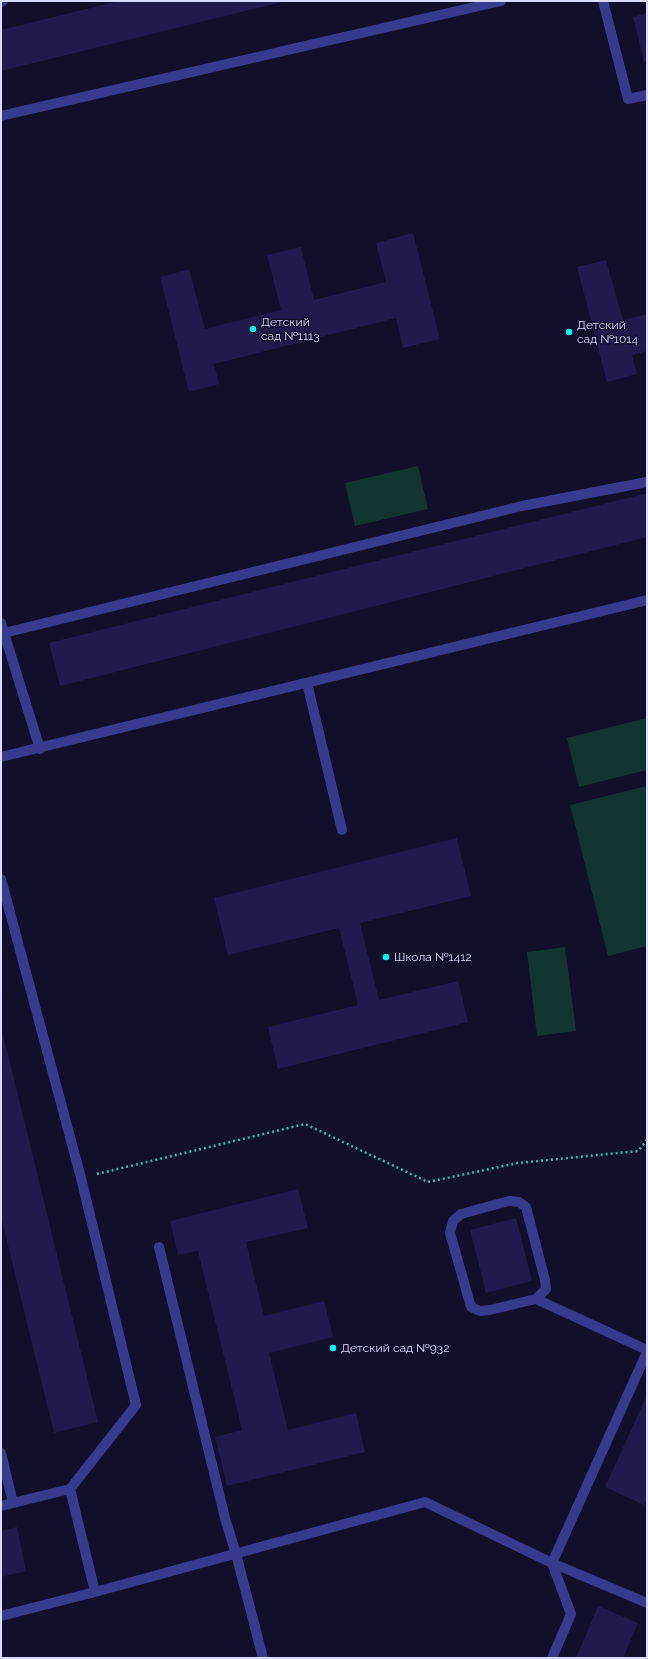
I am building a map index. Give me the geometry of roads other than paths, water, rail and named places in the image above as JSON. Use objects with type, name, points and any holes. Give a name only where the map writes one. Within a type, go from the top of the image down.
[{"type":"lane","points":[[1,116],[501,1]]},
{"type":"lane","points":[[603,1],[628,99],[647,95]]},
{"type":"lane","points":[[40,749],[3,628],[522,506],[647,482]]},
{"type":"lane","points":[[1,758],[647,600]]},
{"type":"lane","points":[[306,683],[342,830]]},
{"type":"lane","points":[[1,879],[81,1178],[136,1405],[70,1489],[1,1506]]},
{"type":"lane","points":[[536,1299],[546,1289],[526,1207],[519,1202],[508,1201],[461,1214],[453,1221],[450,1232],[471,1307],[480,1311],[490,1310],[536,1299],[647,1351],[552,1563],[571,1614],[552,1658]]},
{"type":"lane","points":[[159,1247],[225,1518],[263,1658]]},
{"type":"lane","points":[[1,1453],[13,1503]]},
{"type":"lane","points":[[70,1489],[95,1592]]},
{"type":"lane","points":[[1,1616],[95,1592],[425,1502],[552,1563],[647,1603]]},
{"type":"place","name":"Детский сад №1113","points":[[253,329]]},
{"type":"place","name":"Детский сад №1014","points":[[569,332]]},
{"type":"place","name":"Школа №1412","points":[[386,957]]},
{"type":"place","name":"Детский сад №932","points":[[333,1348]]}]
